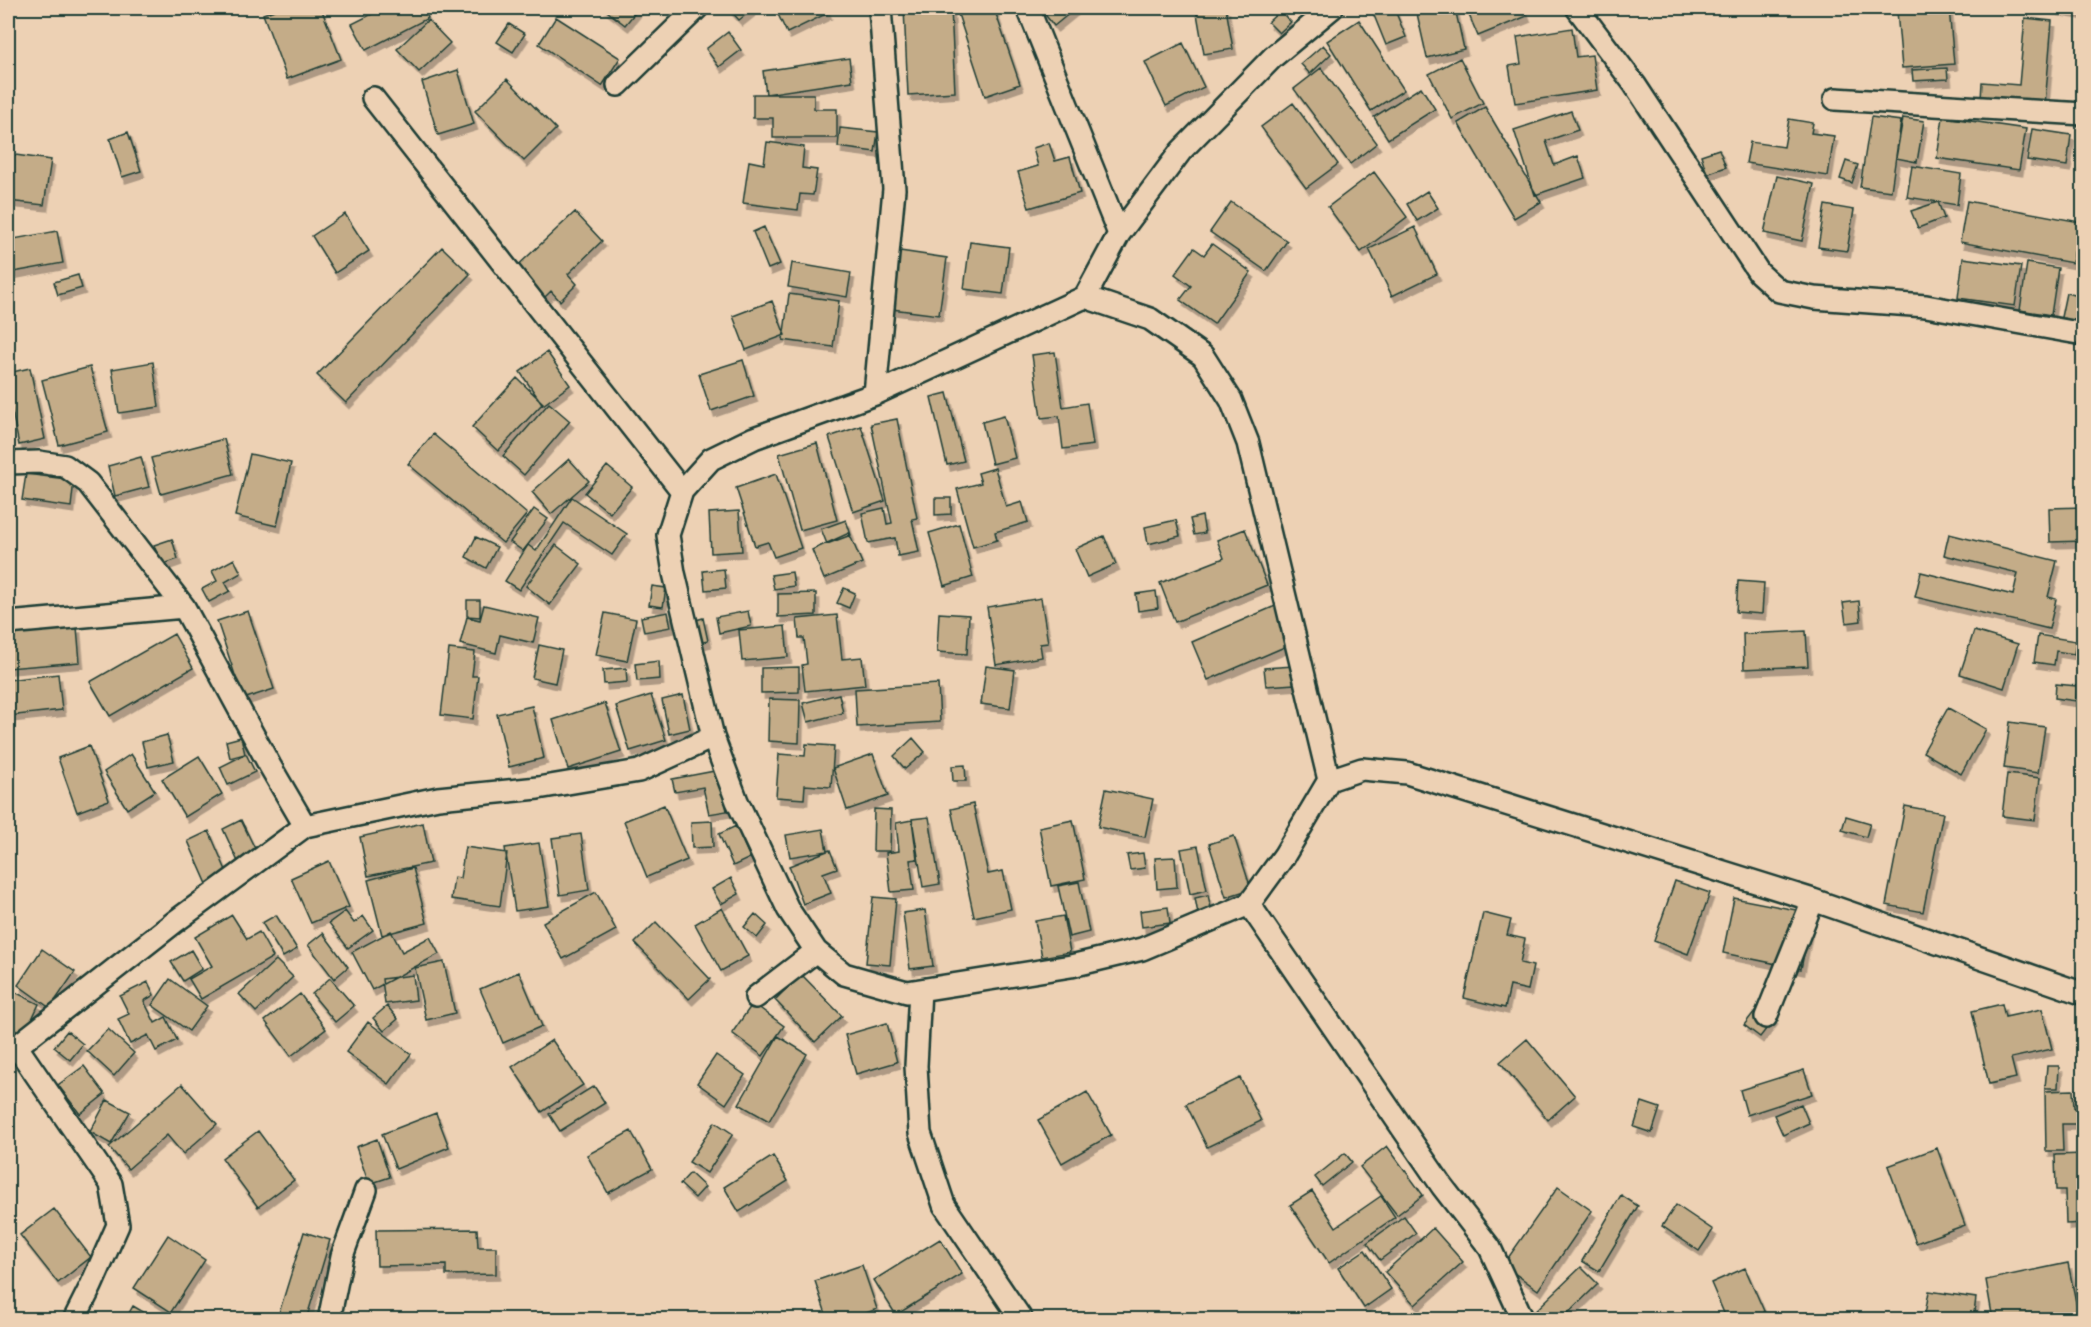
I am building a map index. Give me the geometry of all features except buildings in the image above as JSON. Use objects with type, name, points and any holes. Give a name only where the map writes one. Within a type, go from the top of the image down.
[{"type":"street","points":[[618,85],[697,8]]},
{"type":"street","points":[[875,394],[894,189],[880,8]]},
{"type":"street","points":[[1028,8],[1119,234]]},
{"type":"street","points":[[1332,8],[1274,57],[1181,152],[1119,234],[1085,297],[875,394],[754,438],[711,459],[682,491],[668,535],[674,573],[713,737],[737,801],[788,909],[816,951],[844,974],[907,992],[1071,966],[1142,949],[1250,904],[1284,856],[1329,780],[1362,769],[1407,773],[1813,900],[2084,994]]},
{"type":"street","points":[[1577,8],[1635,85],[1759,273],[1779,291],[1814,298],[1926,306],[2084,334]]},
{"type":"street","points":[[373,98],[682,491]]},
{"type":"street","points":[[1835,99],[2084,114]]},
{"type":"street","points":[[1085,297],[1150,319],[1203,356],[1231,400],[1248,443],[1329,780]]},
{"type":"street","points":[[8,463],[39,462],[64,466],[88,483],[184,608],[305,826]]},
{"type":"street","points":[[8,623],[184,608]]},
{"type":"street","points":[[74,1320],[118,1225],[111,1184],[12,1050],[176,921],[305,826],[438,798],[538,788],[639,771],[713,737]]},
{"type":"street","points":[[1766,1017],[1813,900]]},
{"type":"street","points":[[1250,904],[1442,1186],[1490,1248],[1523,1320]]},
{"type":"street","points":[[756,998],[816,951]]},
{"type":"street","points":[[920,990],[916,1066],[920,1133],[944,1205],[1022,1320]]},
{"type":"street","points":[[329,1320],[342,1256],[366,1190]]}]
